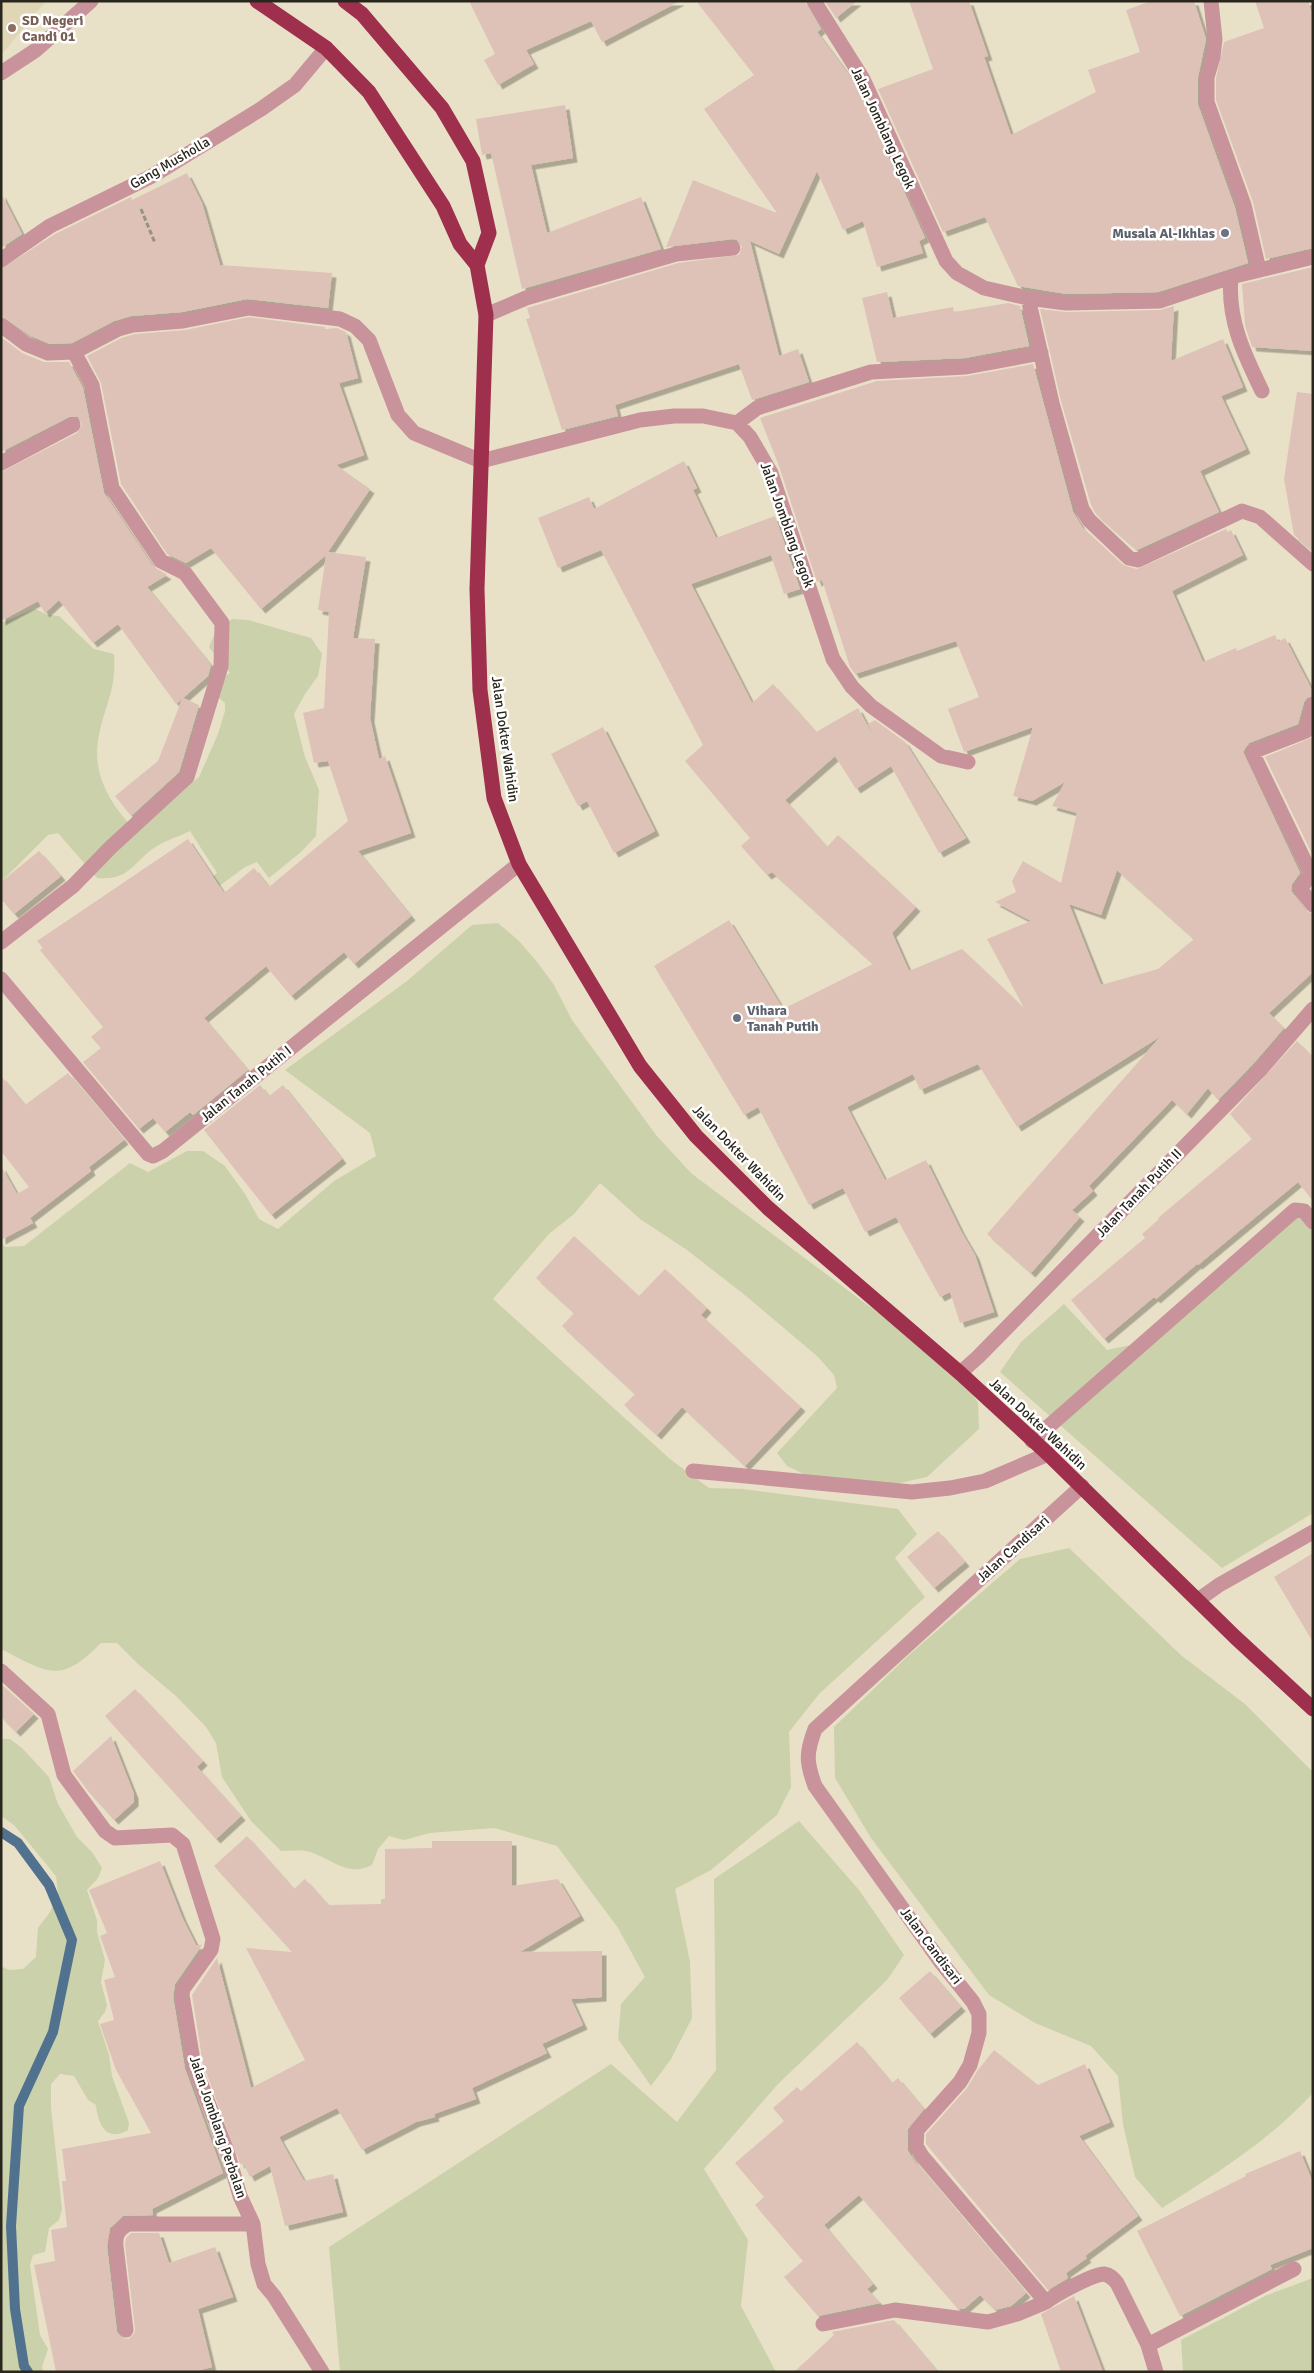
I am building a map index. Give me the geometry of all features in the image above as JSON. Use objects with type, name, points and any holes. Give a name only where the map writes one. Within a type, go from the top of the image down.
[{"type":"highway","points":[[257,1],[326,48],[369,92],[444,206],[460,244],[478,265]]},
{"type":"highway","points":[[345,1],[362,14],[442,108],[473,160],[489,233],[478,265]]},
{"type":"highway","name":"Jalan Dokter Wahidin","points":[[478,265],[486,315],[478,588],[480,690],[494,798],[519,864],[640,1066],[696,1136],[768,1208],[960,1373],[1048,1454],[1313,1709]]},
{"type":"street","points":[[1,73],[36,50],[91,1]]},
{"type":"street","name":"Jalan Jomblang Legok","points":[[814,1],[863,79],[946,261],[957,273],[984,288],[1028,298],[1066,303],[1160,301],[1231,277],[1313,257]]},
{"type":"street","points":[[1211,1],[1215,39],[1207,77],[1207,102],[1244,205],[1259,270]]},
{"type":"street","name":"Gang Musholla","points":[[1,260],[50,226],[152,176],[260,109],[294,85],[326,48]]},
{"type":"street","points":[[486,315],[526,298],[676,254],[733,248]]},
{"type":"street","points":[[1231,277],[1229,297],[1240,348],[1262,391]]},
{"type":"street","points":[[1028,298],[1052,403],[1085,515],[1129,558],[1138,560],[1242,511],[1260,517],[1313,564]]},
{"type":"street","points":[[1,325],[26,344],[48,353],[74,352],[118,329],[133,325],[183,321],[249,308],[340,319],[355,326],[369,340],[398,415],[414,433],[481,461],[640,420],[674,416],[703,416],[737,423],[757,408],[871,372],[966,367],[1041,353]]},
{"type":"street","points":[[1,942],[73,886],[111,847],[187,778],[221,666],[222,623],[185,574],[161,561],[112,488],[92,385],[74,352]]},
{"type":"street","name":"Jalan Jomblang Legok","points":[[737,423],[750,437],[771,473],[833,659],[852,687],[876,711],[941,756],[968,762]]},
{"type":"street","points":[[1,463],[73,425]]},
{"type":"street","points":[[1313,705],[1306,731],[1252,752],[1311,874],[1300,889],[1313,905]]},
{"type":"street","name":"Jalan Tanah Putih I","points":[[1,979],[148,1154],[153,1156],[171,1144],[519,864]]},
{"type":"street","name":"Jalan Tanah Putih II","points":[[960,1373],[978,1357],[1260,1070],[1313,1009]]},
{"type":"street","points":[[1032,1441],[1296,1210],[1304,1211],[1313,1222]]},
{"type":"street","points":[[693,1471],[912,1492],[950,1488],[984,1481],[1048,1454]]},
{"type":"street","name":"Jalan Candisari","points":[[1046,2302],[922,2156],[916,2146],[917,2130],[960,2082],[970,2066],[979,2033],[979,2014],[973,2002],[940,1960],[815,1786],[808,1768],[807,1750],[815,1729],[1082,1486]]},
{"type":"street","points":[[1198,1600],[1219,1585],[1313,1532]]},
{"type":"street","name":"Jalan Jomblang Perbalan","points":[[1,1671],[48,1714],[64,1775],[105,1831],[115,1838],[172,1835],[183,1844],[213,1939],[211,1950],[183,1989],[182,1996],[194,2066],[228,2151],[240,2196],[253,2224],[258,2264],[264,2284],[274,2296],[322,2372]]},
{"type":"street","points":[[126,2330],[115,2236],[120,2229],[128,2224],[253,2224]]},
{"type":"street","points":[[1148,2345],[1294,2268]]},
{"type":"street","points":[[823,2324],[895,2310],[988,2322],[1017,2314],[1046,2302],[1056,2294],[1102,2274],[1111,2276],[1117,2283],[1148,2345],[1156,2372]]},
{"type":"path","points":[[133,185],[156,243]]},
{"type":"shaded area","name":"SD Negeri Candi 01","points":[[1,1],[46,1],[1,55]]},
{"type":"green space","points":[[35,609],[48,615],[59,616],[94,649],[114,654],[112,689],[98,741],[98,765],[110,798],[132,827],[199,777],[218,734],[225,711],[225,703],[213,693],[214,684],[230,673],[209,647],[215,633],[232,619],[248,620],[311,638],[322,654],[318,676],[294,714],[305,757],[319,790],[316,836],[301,852],[269,878],[257,862],[245,867],[210,893],[205,883],[217,873],[190,831],[155,847],[122,875],[107,878],[97,878],[58,833],[48,835],[1,882],[1,620],[3,622]]},
{"type":"green space","points":[[498,923],[519,941],[538,963],[554,985],[572,1020],[656,1135],[692,1174],[940,1359],[964,1380],[978,1403],[979,1429],[927,1477],[895,1484],[810,1477],[787,1466],[777,1453],[837,1388],[834,1375],[817,1356],[746,1296],[687,1250],[640,1219],[600,1183],[574,1214],[549,1234],[493,1299],[670,1459],[709,1488],[743,1489],[898,1509],[917,1534],[895,1558],[925,1597],[819,1694],[789,1732],[791,1787],[777,1815],[711,1870],[675,1889],[690,1962],[692,2018],[671,2059],[651,2086],[618,2039],[621,2004],[645,1977],[618,1928],[557,1846],[494,1828],[430,1833],[404,1840],[389,1836],[378,1849],[372,1865],[356,1869],[349,1869],[309,1852],[281,1851],[251,1821],[222,1777],[216,1743],[206,1727],[176,1696],[138,1664],[117,1643],[101,1643],[75,1665],[64,1670],[53,1671],[42,1669],[1,1649],[1,1242],[5,1247],[24,1246],[130,1163],[148,1172],[187,1151],[203,1151],[225,1166],[245,1194],[259,1219],[278,1229],[334,1181],[376,1156],[370,1133],[285,1070],[407,981],[472,925]]},
{"type":"green space","points":[[1301,1209],[1313,1216],[1313,1513],[1222,1568],[1000,1372],[1021,1342],[1064,1304],[1107,1350],[1140,1343]]},
{"type":"green space","points":[[1069,1548],[1182,1656],[1245,1704],[1313,1772],[1313,2093],[1261,2141],[1162,2208],[1135,2177],[1123,2124],[1118,2076],[1091,2046],[1035,2023],[989,1995],[871,1838],[835,1778],[834,1727],[910,1654],[1020,1559]]},
{"type":"green space","points":[[1,1739],[10,1739],[22,1748],[49,1777],[58,1804],[77,1837],[92,1852],[102,1868],[98,1878],[87,1890],[97,1920],[97,1932],[105,1960],[101,1982],[107,2005],[105,2012],[98,2021],[109,2055],[112,2076],[129,2123],[128,2130],[114,2134],[109,2133],[101,2125],[96,2105],[88,2100],[74,2076],[60,2074],[51,2084],[51,2108],[62,2209],[59,2220],[49,2228],[45,2252],[33,2255],[30,2265],[40,2335],[48,2349],[42,2367],[44,2372],[1,2372],[1,1966],[9,1970],[23,1969],[36,1957],[38,1928],[50,1912],[58,1894],[56,1876],[14,1825],[1,1816]]},
{"type":"green space","points":[[799,1821],[859,1890],[904,1955],[887,1980],[778,2084],[704,2169],[748,2240],[741,2306],[776,2372],[340,2372],[329,2247],[611,2064],[677,2122],[716,2070],[714,1879]]},
{"type":"green space","points":[[1313,2278],[1313,2372],[1183,2372],[1181,2340],[1267,2295]]},
{"type":"building","points":[[469,1],[680,1],[602,42],[591,21],[526,50],[534,64],[498,85],[484,60],[495,54]]},
{"type":"building","points":[[696,1],[805,1],[821,29],[817,32],[855,83],[925,238],[919,241],[923,253],[877,267],[863,221],[843,230],[817,171],[779,254],[750,241],[779,356],[798,349],[809,382],[752,400],[739,364],[615,405],[618,416],[562,430],[526,319],[530,318],[527,308],[678,263],[739,255],[742,247],[737,240],[733,239],[666,247],[693,180],[777,213],[704,109],[754,75]]},
{"type":"building","points":[[825,1],[857,1],[836,18]]},
{"type":"building","points":[[909,1],[969,1],[988,56],[984,57],[1011,135],[1096,92],[1088,70],[1140,52],[1126,10],[1151,1],[1194,1],[1206,39],[1198,77],[1198,105],[1235,208],[1248,263],[1158,292],[1067,294],[1018,286],[985,217],[943,232],[878,89],[933,69]]},
{"type":"building","points":[[1255,1],[1308,1],[1313,16],[1313,248],[1266,259],[1253,202],[1216,100],[1216,78],[1224,42],[1264,28]]},
{"type":"building","points":[[565,105],[573,158],[531,165],[547,233],[641,197],[661,249],[522,289],[491,153],[482,155],[476,119]]},
{"type":"building","points":[[187,173],[202,203],[220,265],[332,273],[328,308],[247,299],[182,312],[131,316],[114,321],[72,343],[50,344],[31,336],[1,316],[1,269],[55,234],[131,197],[132,200]]},
{"type":"building","points":[[1,193],[22,234],[1,248]]},
{"type":"building","points":[[1313,267],[1313,351],[1252,347],[1245,325],[1242,284]]},
{"type":"building","points":[[887,292],[893,318],[953,307],[954,312],[1008,303],[1020,306],[1029,346],[965,358],[877,362],[862,298]]},
{"type":"building","points":[[1174,306],[1171,361],[1223,339],[1243,387],[1221,396],[1246,449],[1200,471],[1219,512],[1137,550],[1096,514],[1091,505],[1061,401],[1040,309],[1066,312],[1160,310]]},
{"type":"building","points":[[249,317],[325,327],[325,329],[337,328],[346,332],[358,378],[339,383],[364,455],[336,465],[370,489],[328,552],[366,557],[353,638],[375,639],[370,718],[379,759],[385,756],[411,833],[358,851],[411,916],[354,964],[344,952],[291,996],[266,966],[204,1018],[248,1070],[193,1115],[190,1112],[165,1132],[153,1118],[139,1129],[83,1062],[101,1048],[91,1037],[103,1027],[40,950],[43,948],[37,941],[188,839],[224,893],[254,868],[269,887],[348,821],[328,761],[314,763],[303,713],[324,708],[329,612],[318,610],[326,555],[261,609],[211,548],[186,563],[167,554],[121,484],[101,383],[87,356],[121,338],[135,334],[185,330]]},
{"type":"building","points":[[1,337],[22,353],[44,362],[69,362],[83,388],[104,493],[153,566],[167,575],[147,587],[211,665],[208,676],[183,698],[199,705],[179,772],[131,816],[115,796],[158,761],[182,699],[176,704],[118,624],[93,643],[59,600],[45,613],[38,601],[1,621],[1,472],[77,433],[82,425],[78,417],[69,417],[1,452]]},
{"type":"building","points":[[1033,364],[1073,512],[1082,527],[1123,565],[1137,569],[1226,529],[1228,532],[1231,530],[1243,555],[1172,591],[1203,662],[1236,648],[1237,651],[1275,635],[1278,642],[1285,638],[1313,692],[1313,696],[1307,698],[1304,702],[1298,724],[1249,743],[1243,752],[1300,873],[1292,884],[1291,891],[1306,911],[1313,914],[1313,972],[1269,1013],[1284,1028],[1253,1064],[1218,1100],[1208,1088],[1187,1114],[1172,1100],[1089,1186],[1093,1191],[1072,1210],[1080,1217],[1031,1273],[987,1234],[1161,1036],[1017,1127],[978,1064],[920,1090],[913,1074],[847,1107],[885,1180],[926,1160],[975,1255],[994,1312],[960,1323],[950,1292],[940,1297],[896,1217],[865,1232],[843,1188],[809,1205],[758,1107],[744,1115],[654,966],[729,920],[783,1009],[873,964],[772,872],[767,875],[741,846],[750,838],[685,761],[703,745],[601,550],[558,568],[538,518],[589,497],[594,509],[684,461],[697,488],[693,490],[716,538],[775,516],[800,589],[784,594],[771,555],[691,584],[752,703],[773,684],[816,732],[858,708],[877,743],[868,724],[875,720],[905,742],[966,838],[939,853],[891,766],[856,789],[835,756],[785,800],[827,847],[838,835],[916,907],[892,933],[909,971],[962,949],[1024,1008],[987,939],[1031,921],[995,902],[1016,892],[1012,881],[1023,861],[1061,883],[1077,813],[1052,806],[1065,782],[1032,801],[1013,796],[1033,727],[964,752],[948,709],[979,697],[956,641],[855,674],[850,667],[822,580],[817,582],[779,466],[760,418],[877,381],[967,376]],"holes":[[[1117,870],[1194,939],[1158,969],[1101,985],[1069,904],[1101,915]]]},
{"type":"building","points":[[1297,392],[1313,394],[1313,551],[1294,535],[1284,479]]},
{"type":"building","points":[[603,727],[655,831],[614,853],[587,801],[578,806],[551,754]]},
{"type":"building","points":[[1313,737],[1313,856],[1265,757]]},
{"type":"building","points":[[39,851],[61,876],[14,914],[1,899],[1,882]]},
{"type":"building","points":[[1297,1041],[1313,1057],[1313,1201],[1298,1182],[1156,1299],[1154,1297],[1104,1339],[1071,1300],[1145,1238],[1142,1234],[1158,1218],[1252,1139],[1230,1114]]},
{"type":"building","points":[[68,1073],[124,1140],[89,1167],[91,1171],[30,1218],[33,1223],[1,1240],[1,1166],[17,1194],[29,1187],[1,1151],[1,1076],[25,1105]]},
{"type":"building","points":[[260,1085],[269,1096],[283,1085],[342,1159],[271,1215],[204,1130]]},
{"type":"building","points":[[574,1236],[639,1296],[665,1269],[707,1308],[701,1315],[801,1407],[745,1466],[682,1407],[657,1435],[624,1405],[635,1394],[562,1326],[574,1313],[536,1278]]},
{"type":"building","points":[[938,1531],[965,1562],[934,1588],[907,1557]]},
{"type":"building","points":[[1313,1553],[1313,1642],[1274,1577]]},
{"type":"building","points":[[1,1684],[34,1714],[16,1732],[1,1717]]},
{"type":"building","points":[[135,1689],[203,1761],[197,1767],[241,1816],[216,1839],[105,1716]]},
{"type":"building","points":[[111,1736],[134,1794],[134,1802],[114,1820],[73,1771]]},
{"type":"building","points":[[247,1836],[294,1889],[305,1879],[328,1905],[381,1904],[381,1899],[385,1899],[385,1849],[432,1848],[432,1841],[512,1841],[512,1886],[558,1879],[580,1916],[520,1952],[602,1951],[602,1997],[571,1999],[583,2025],[542,2044],[547,2053],[472,2088],[476,2099],[434,2114],[435,2117],[416,2122],[362,2150],[337,2108],[279,2137],[304,2181],[333,2174],[343,2212],[285,2226],[270,2166],[250,2177],[243,2163],[240,2164],[203,2064],[192,1995],[217,1958],[251,2088],[305,2060],[246,1948],[292,1952],[214,1866]]},
{"type":"building","points":[[160,1861],[182,1917],[196,1945],[202,1945],[175,1984],[173,1997],[185,2069],[223,2173],[152,2209],[153,2215],[123,2216],[110,2228],[107,2247],[117,2332],[122,2338],[128,2339],[134,2334],[135,2329],[125,2245],[126,2238],[131,2233],[159,2233],[169,2263],[215,2247],[233,2297],[198,2309],[212,2367],[193,2372],[56,2372],[34,2265],[55,2261],[51,2230],[67,2227],[62,2181],[66,2181],[62,2149],[151,2133],[116,2070],[100,2024],[114,2020],[104,1980],[115,1977],[100,1936],[107,1933],[89,1890]]},
{"type":"building","points":[[930,1971],[961,2007],[930,2034],[899,1998]]},
{"type":"building","points":[[857,2042],[892,2083],[898,2078],[924,2109],[908,2129],[908,2151],[915,2162],[1026,2293],[1011,2306],[995,2310],[980,2295],[964,2309],[958,2309],[859,2195],[824,2225],[873,2284],[867,2289],[880,2303],[818,2316],[784,2277],[803,2261],[755,2205],[764,2197],[735,2163],[784,2121],[773,2108],[797,2087],[801,2091]]},
{"type":"building","points":[[994,2050],[1038,2085],[1085,2064],[1110,2122],[1079,2136],[1138,2216],[1085,2256],[1087,2258],[1066,2273],[1068,2278],[1048,2290],[926,2144],[926,2134],[967,2088]]},
{"type":"building","points":[[1300,2151],[1313,2183],[1313,2248],[1270,2265],[1272,2269],[1180,2316],[1137,2231],[1246,2176],[1245,2174]]},
{"type":"building","points":[[1074,2296],[1103,2372],[1061,2372],[1041,2314]]},
{"type":"building","points":[[894,2320],[938,2372],[794,2372],[834,2335],[832,2332]]},
{"type":"waterway","points":[[1,1832],[18,1843],[49,1885],[72,1940],[53,2032],[19,2106],[11,2226],[15,2309],[24,2366],[28,2372]]},
{"type":"place","name":"SD Negeri Candi 01","points":[[12,28]]},
{"type":"place","name":"Musala Al-Ikhlas","points":[[1225,233]]},
{"type":"place","name":"Vihara Tanah Putih","points":[[737,1018]]}]
